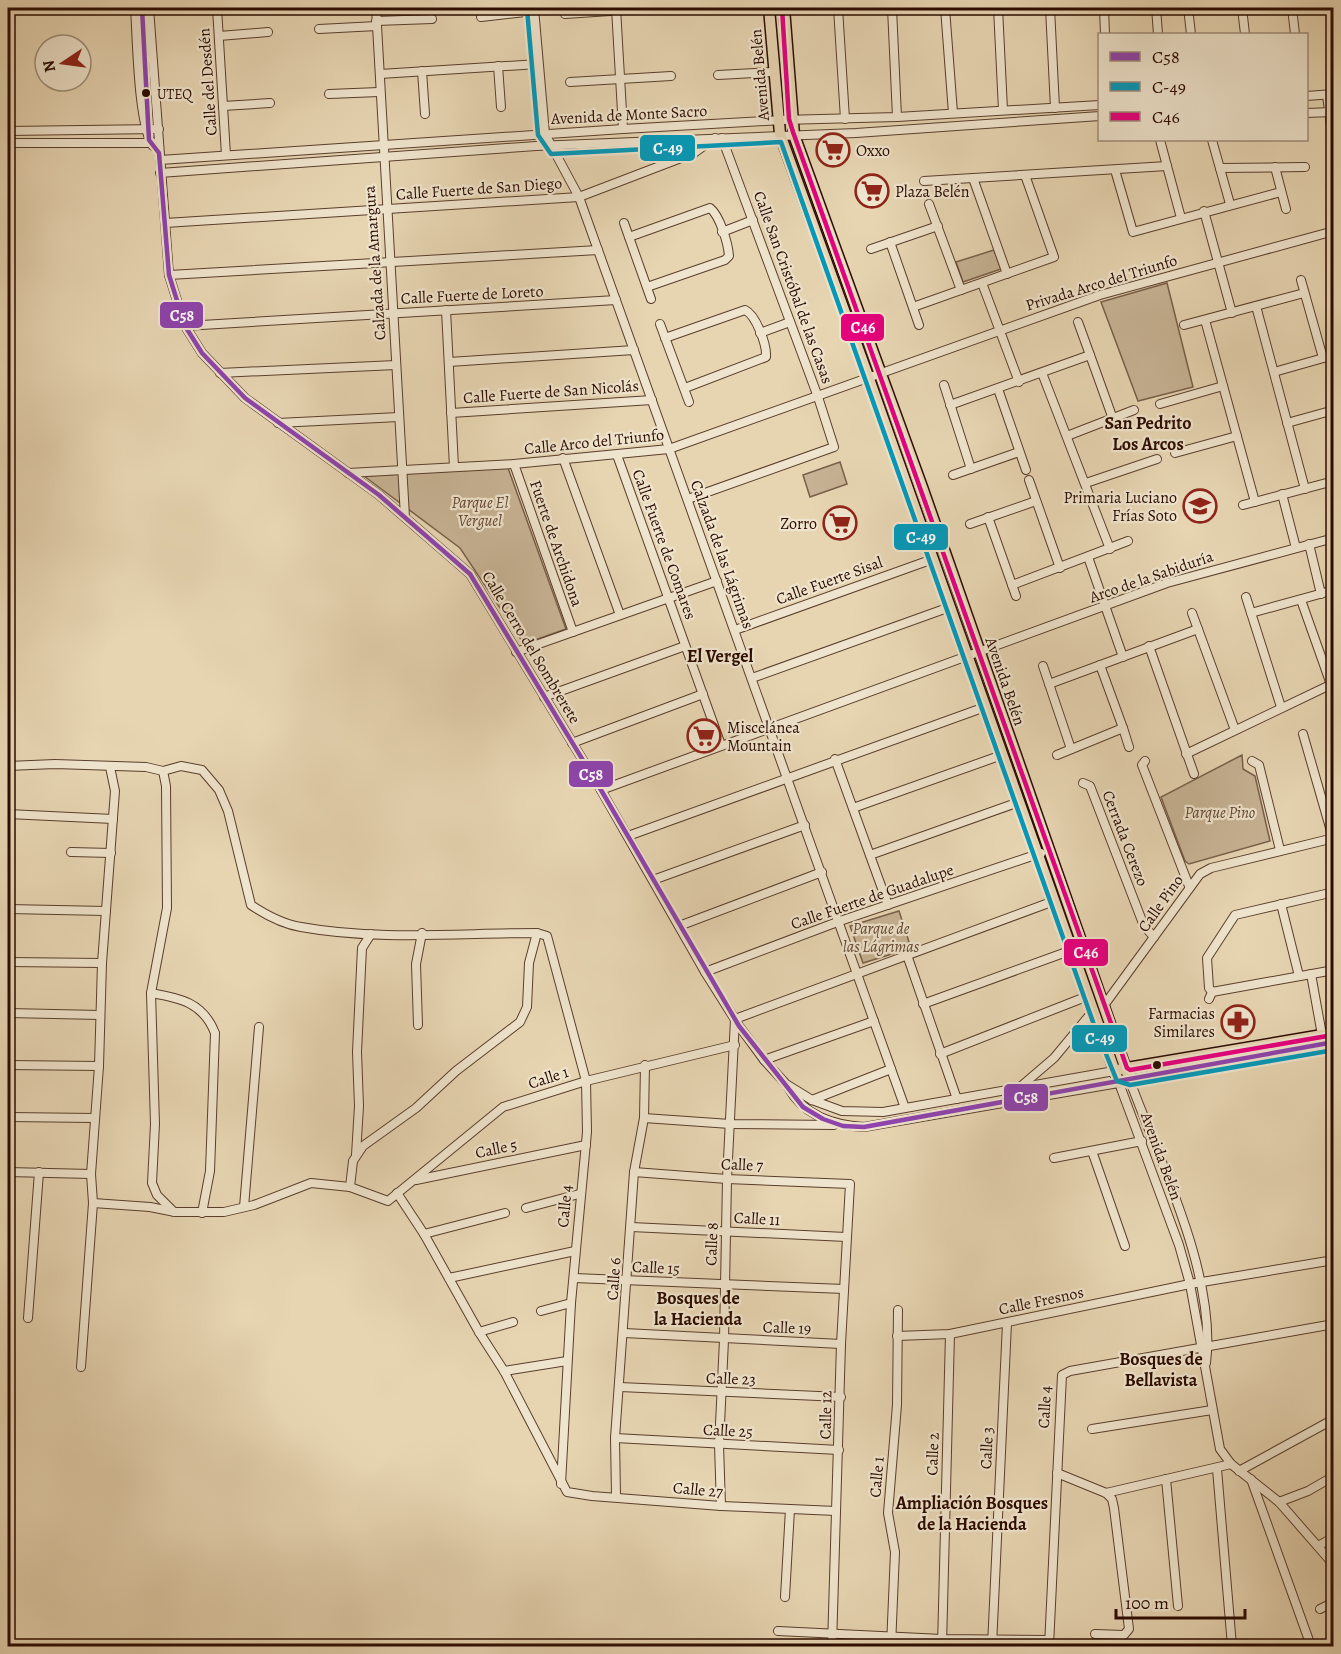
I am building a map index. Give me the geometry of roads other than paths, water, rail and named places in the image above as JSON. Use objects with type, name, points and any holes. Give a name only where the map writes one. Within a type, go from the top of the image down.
[{"type":"main road","name":"Avenida Belén","points":[[769,8],[780,134],[1119,1083]]},
{"type":"main road","name":"Avenida Belén","points":[[784,8],[794,135],[980,652],[1105,1004],[1130,1081]]},
{"type":"main road","name":"Calle Cerro del Sombrerete","points":[[1114,1071],[1328,1034]]},
{"type":"main road","name":"Calle Cerro del Sombrerete","points":[[1130,1081],[1334,1046]]},
{"type":"street","points":[[135,8],[147,129],[157,150]]},
{"type":"street","points":[[149,8],[159,129],[157,150]]},
{"type":"street","name":"Calle del Desdén","points":[[217,8],[226,155]]},
{"type":"street","name":"Calzada de la Amargura","points":[[376,8],[382,146],[405,517]]},
{"type":"street","points":[[565,14],[655,8]]},
{"type":"street","points":[[838,8],[845,119]]},
{"type":"street","points":[[892,8],[897,117]]},
{"type":"street","points":[[945,8],[953,113]]},
{"type":"street","points":[[998,8],[1003,110]]},
{"type":"street","points":[[1050,8],[1055,108]]},
{"type":"street","points":[[1104,8],[1105,33]]},
{"type":"street","points":[[1156,8],[1158,33]]},
{"type":"street","points":[[1188,8],[1191,33]]},
{"type":"street","points":[[1242,8],[1245,33]]},
{"type":"street","points":[[1292,8],[1295,33]]},
{"type":"street","points":[[481,17],[534,9]]},
{"type":"street","name":"Calzada de las Lágrimas","points":[[534,9],[545,134],[579,197],[840,921],[905,1108]]},
{"type":"street","points":[[616,9],[623,129]]},
{"type":"street","points":[[319,28],[432,19]]},
{"type":"street","points":[[219,36],[268,32]]},
{"type":"street","points":[[380,74],[538,64]]},
{"type":"street","points":[[498,66],[501,107]]},
{"type":"street","points":[[422,71],[425,114]]},
{"type":"street","points":[[718,75],[773,72]]},
{"type":"street","points":[[570,82],[671,76]]},
{"type":"street","points":[[329,94],[379,92]]},
{"type":"street","points":[[1308,96],[1330,94],[1334,149]]},
{"type":"street","points":[[223,106],[270,103]]},
{"type":"street","name":"Avenida de Monte Sacro","points":[[8,143],[226,155],[791,119],[897,117],[1098,105]]},
{"type":"street","points":[[1308,113],[1331,112]]},
{"type":"street","name":"Avenida de Monte Sacro","points":[[160,173],[554,147],[780,134],[890,131],[1098,116]]},
{"type":"street","points":[[8,131],[159,129]]},
{"type":"street","name":"Calle Fuerte de San Diego","points":[[165,223],[579,197],[694,153],[719,138]]},
{"type":"street","name":"Calle San Cristóbal de las Casas","points":[[688,499],[834,447],[818,396],[753,220],[719,138]]},
{"type":"street","points":[[1160,141],[1181,218]]},
{"type":"street","points":[[1212,141],[1230,204]]},
{"type":"street","name":"Calle Cerro del Sombrerete","points":[[157,150],[169,275],[185,326],[202,352],[245,398],[405,517],[470,574],[601,790],[705,972],[735,1020],[764,1060],[803,1107],[823,1119],[843,1126],[864,1127],[1130,1081]]},
{"type":"street","points":[[924,182],[1167,166]]},
{"type":"street","points":[[1275,167],[1286,209]]},
{"type":"street","points":[[1220,168],[1305,167]]},
{"type":"street","points":[[1115,170],[1133,232],[1281,192]]},
{"type":"street","points":[[913,307],[1054,257],[1025,175]]},
{"type":"street","points":[[973,178],[1007,274]]},
{"type":"street","points":[[929,204],[962,290]]},
{"type":"street","points":[[629,237],[710,208],[713,210],[729,251],[728,258],[647,287]]},
{"type":"street","points":[[1204,211],[1232,313]]},
{"type":"street","points":[[722,232],[753,220]]},
{"type":"street","points":[[624,223],[651,299]]},
{"type":"street","points":[[871,249],[938,226]]},
{"type":"street","name":"Privada Arco del Triunfo","points":[[868,376],[1100,295],[1334,231]]},
{"type":"street","points":[[890,242],[919,325]]},
{"type":"street","points":[[169,275],[598,250]]},
{"type":"street","points":[[1301,280],[1323,358]]},
{"type":"street","points":[[982,283],[1019,382]]},
{"type":"street","points":[[1184,325],[1304,293]]},
{"type":"street","name":"Calle Fuerte de Loreto","points":[[185,326],[616,300]]},
{"type":"street","points":[[1256,306],[1305,489]]},
{"type":"street","points":[[446,310],[454,467]]},
{"type":"street","points":[[665,338],[745,310],[750,312],[760,333],[766,357],[685,388]]},
{"type":"street","points":[[1205,320],[1256,502]]},
{"type":"street","points":[[760,333],[790,322]]},
{"type":"street","points":[[1078,322],[1113,419]]},
{"type":"street","points":[[660,324],[689,402]]},
{"type":"street","points":[[449,362],[634,350]]},
{"type":"street","points":[[951,405],[1019,382],[1090,354]]},
{"type":"street","points":[[1274,372],[1334,355]]},
{"type":"street","points":[[220,373],[396,365]]},
{"type":"street","points":[[1042,373],[1110,549]]},
{"type":"street","name":"Calle Arco del Triunfo","points":[[347,473],[514,464],[669,449],[868,376]]},
{"type":"street","points":[[944,386],[971,469]]},
{"type":"street","points":[[1160,404],[1223,386]]},
{"type":"street","points":[[998,389],[1026,470]]},
{"type":"street","name":"Calle Fuerte de San Nicolás","points":[[451,413],[652,400]]},
{"type":"street","points":[[1067,436],[1134,410]]},
{"type":"street","points":[[1287,423],[1334,410]]},
{"type":"street","points":[[278,423],[399,417]]},
{"type":"street","points":[[1175,453],[1237,436]]},
{"type":"street","points":[[953,475],[1019,452]]},
{"type":"street","name":"Calle Fuerte de Comares","points":[[617,454],[721,745]]},
{"type":"street","points":[[563,458],[620,615]]},
{"type":"street","points":[[1086,483],[1157,459]]},
{"type":"street","name":"Fuerte de Archidona","points":[[514,464],[573,632]]},
{"type":"street","points":[[1029,480],[1060,568]]},
{"type":"street","points":[[1243,505],[1334,481]]},
{"type":"street","points":[[1282,494],[1296,548]]},
{"type":"street","points":[[970,524],[1036,501]]},
{"type":"street","points":[[988,518],[1016,596]]},
{"type":"street","name":"Arco de la Sabiduría","points":[[601,790],[770,727],[968,658],[1167,583],[1334,538]]},
{"type":"street","points":[[1012,585],[1128,541]]},
{"type":"street","points":[[1309,544],[1321,594]]},
{"type":"street","points":[[1088,557],[1123,657]]},
{"type":"street","name":"Calle Fuerte Sisal","points":[[735,630],[933,559]]},
{"type":"street","points":[[516,652],[717,581]]},
{"type":"street","points":[[1251,612],[1334,590]]},
{"type":"street","points":[[1246,597],[1281,707]]},
{"type":"street","points":[[1186,754],[1281,707],[1332,689],[1301,600]]},
{"type":"street","points":[[752,678],[950,607]]},
{"type":"street","points":[[1192,613],[1234,730]]},
{"type":"street","points":[[1049,684],[1198,629]]},
{"type":"street","points":[[544,697],[685,646]]},
{"type":"street","points":[[1149,646],[1194,774]]},
{"type":"street","points":[[1100,664],[1129,747]]},
{"type":"street","points":[[1043,666],[1071,749]]},
{"type":"street","points":[[572,743],[703,694]]},
{"type":"street","points":[[628,836],[835,759],[985,707]]},
{"type":"street","points":[[1057,755],[1123,728]]},
{"type":"street","points":[[1303,734],[1333,838]]},
{"type":"street","points":[[853,808],[1002,755]]},
{"type":"street","points":[[835,759],[888,905]]},
{"type":"street","points":[[1145,761],[1142,765],[1189,886]]},
{"type":"street","points":[[1252,761],[1259,765],[1280,850]]},
{"type":"street","points":[[8,766],[55,764],[146,767],[163,771],[181,766],[202,770],[219,790],[236,839],[241,873],[250,905],[267,916],[300,927],[371,933],[542,934],[529,963],[526,1007],[520,1022],[456,1071],[416,1108],[363,1146],[353,1161],[350,1187]]},
{"type":"street","points":[[81,1367],[93,1203],[91,1174],[99,1066],[102,963],[115,791],[110,767]]},
{"type":"street","points":[[163,771],[166,786],[167,908],[151,993],[155,1124],[152,1183],[157,1195],[175,1212]]},
{"type":"street","name":"Cerrada Cerezo","points":[[1083,783],[1090,786],[1144,926],[1154,938]]},
{"type":"street","points":[[870,855],[1019,802]]},
{"type":"street","points":[[8,814],[113,819]]},
{"type":"street","points":[[653,880],[805,825]]},
{"type":"street","name":"Calle Pino","points":[[1105,1004],[1189,886],[1200,874],[1211,868],[1333,838]]},
{"type":"street","name":"Calle Fuerte de Guadalupe","points":[[705,972],[840,921],[1050,850]]},
{"type":"street","points":[[71,852],[111,853]]},
{"type":"street","points":[[679,926],[822,872]]},
{"type":"street","points":[[1333,894],[1239,913],[1232,918],[1206,958],[1210,996],[1334,970]]},
{"type":"street","points":[[735,1020],[1054,901]]},
{"type":"street","points":[[1281,904],[1299,976]]},
{"type":"street","points":[[8,909],[106,910]]},
{"type":"street","points":[[356,1155],[359,1106],[357,1052],[362,948],[371,933]]},
{"type":"street","points":[[418,1025],[416,964],[422,933]]},
{"type":"street","name":"Calle 4","points":[[542,934],[586,1081],[586,1145],[579,1194],[561,1484]]},
{"type":"street","points":[[923,1004],[1072,950]]},
{"type":"street","points":[[907,955],[957,1099]]},
{"type":"street","points":[[8,962],[102,963]]},
{"type":"street","points":[[1311,974],[1328,1034]]},
{"type":"street","points":[[151,993],[186,1000],[211,1022],[215,1033],[210,1171],[202,1213]]},
{"type":"street","points":[[940,1054],[1088,996]]},
{"type":"street","points":[[1018,1089],[1054,1058],[1093,1011]]},
{"type":"street","points":[[8,1013],[100,1015]]},
{"type":"street","name":"Calle 8","points":[[721,1506],[719,1445],[724,1340],[727,1179],[735,1020]]},
{"type":"street","points":[[764,1060],[874,1021]]},
{"type":"street","points":[[244,1207],[259,1027]]},
{"type":"street","name":"Calle 1","points":[[397,1193],[503,1107],[645,1065],[735,1045]]},
{"type":"street","points":[[8,1065],[99,1066]]},
{"type":"street","name":"Calle 6","points":[[616,1496],[615,1437],[621,1387],[634,1172],[644,1118],[645,1065]]},
{"type":"street","points":[[812,1100],[891,1069]]},
{"type":"street","name":"Calle Cerro del Sombrerete","points":[[786,1084],[812,1100],[842,1111],[861,1113],[905,1108],[1114,1071]]},
{"type":"street","name":"Avenida Belén","points":[[1130,1081],[1189,1240],[1200,1283],[1206,1363],[1220,1449],[1235,1468],[1279,1502],[1334,1565]]},
{"type":"street","name":"Avenida Belén","points":[[1119,1083],[1179,1245],[1204,1345]]},
{"type":"street","points":[[8,1117],[94,1118]]},
{"type":"street","points":[[644,1118],[730,1124],[843,1126]]},
{"type":"street","points":[[1054,1158],[1142,1141]]},
{"type":"street","name":"Calle 5","points":[[413,1180],[586,1145]]},
{"type":"street","points":[[1092,1151],[1125,1246]]},
{"type":"street","points":[[8,1172],[91,1174]]},
{"type":"street","points":[[28,1318],[39,1172]]},
{"type":"street","name":"Calle 7","points":[[634,1172],[727,1179],[850,1184]]},
{"type":"street","points":[[93,1203],[202,1213],[244,1207],[311,1183],[350,1187],[382,1201],[388,1201],[397,1193],[424,1234],[479,1332],[504,1371],[561,1484]]},
{"type":"street","name":"Calle 12","points":[[832,1647],[841,1344],[850,1184]]},
{"type":"street","points":[[526,1208],[579,1194]]},
{"type":"street","points":[[424,1234],[505,1213]]},
{"type":"street","name":"Calle 11","points":[[631,1227],[846,1237]]},
{"type":"street","points":[[449,1278],[575,1251]]},
{"type":"street","name":"Calle Fresnos","points":[[897,1336],[951,1334],[1190,1284],[1334,1260]]},
{"type":"street","name":"Calle 15","points":[[574,1278],[844,1289]]},
{"type":"street","points":[[541,1311],[571,1304]]},
{"type":"street","name":"Calle 1","points":[[891,1647],[895,1551],[888,1514],[897,1405],[898,1310]]},
{"type":"street","points":[[479,1332],[513,1322]]},
{"type":"street","name":"Calle 3","points":[[992,1643],[1007,1323]]},
{"type":"street","name":"Calle 4","points":[[1049,1643],[1062,1375],[1070,1371],[1204,1345],[1334,1324]]},
{"type":"street","name":"Calle 19","points":[[624,1334],[841,1344]]},
{"type":"street","name":"Calle 2","points":[[942,1643],[951,1334]]},
{"type":"street","points":[[504,1371],[567,1361]]},
{"type":"street","name":"Calle 23","points":[[621,1387],[841,1397]]},
{"type":"street","points":[[1092,1429],[1212,1410]]},
{"type":"street","points":[[1057,1473],[1107,1493],[1217,1468],[1235,1468],[1334,1419]]},
{"type":"street","name":"Calle 25","points":[[615,1437],[719,1445],[839,1450]]},
{"type":"street","points":[[1217,1468],[1232,1647]]},
{"type":"street","points":[[1308,1491],[1334,1476]]},
{"type":"street","points":[[1166,1479],[1178,1606]]},
{"type":"street","points":[[1251,1479],[1311,1645],[1293,1647]]},
{"type":"street","points":[[1279,1502],[1334,1483]]},
{"type":"street","name":"Calle 27","points":[[561,1484],[567,1492],[592,1497],[616,1496],[721,1506],[836,1511]]},
{"type":"street","points":[[1095,1634],[1124,1635],[1130,1629],[1114,1508],[1107,1493]]},
{"type":"street","points":[[785,1597],[790,1509]]},
{"type":"street","points":[[1318,1546],[1334,1537]]},
{"type":"street","points":[[1320,1609],[1334,1602]]},
{"type":"street","points":[[778,1631],[891,1637],[942,1643],[1049,1643]]},
{"type":"place","name":"UTEQ","points":[[146,93]]},
{"type":"place","name":"Oxxo","points":[[833,150]]},
{"type":"place","name":"Plaza Belén","points":[[872,191]]},
{"type":"place","name":"Primaria Luciano Frías Soto","points":[[1200,506]]},
{"type":"place","name":"Zorro","points":[[840,523]]},
{"type":"place","name":"Miscelánea Mountain","points":[[704,736]]},
{"type":"place","name":"Farmacias Similares","points":[[1238,1022]]},
{"type":"district","name":"San Pedrito Los Arcos","points":[[1148,433]]},
{"type":"district","name":"El Vergel","points":[[720,656]]},
{"type":"district","name":"Bosques de la Hacienda","points":[[698,1308]]},
{"type":"district","name":"Bosques de Bellavista","points":[[1161,1369]]},
{"type":"district","name":"Ampliación Bosques de la Hacienda","points":[[972,1513]]},
{"type":"park label","name":"Parque El Verguel","points":[[480,511]]},
{"type":"park label","name":"Parque Pino","points":[[1220,812]]},
{"type":"park label","name":"Parque de las Lágrimas","points":[[881,937]]}]
